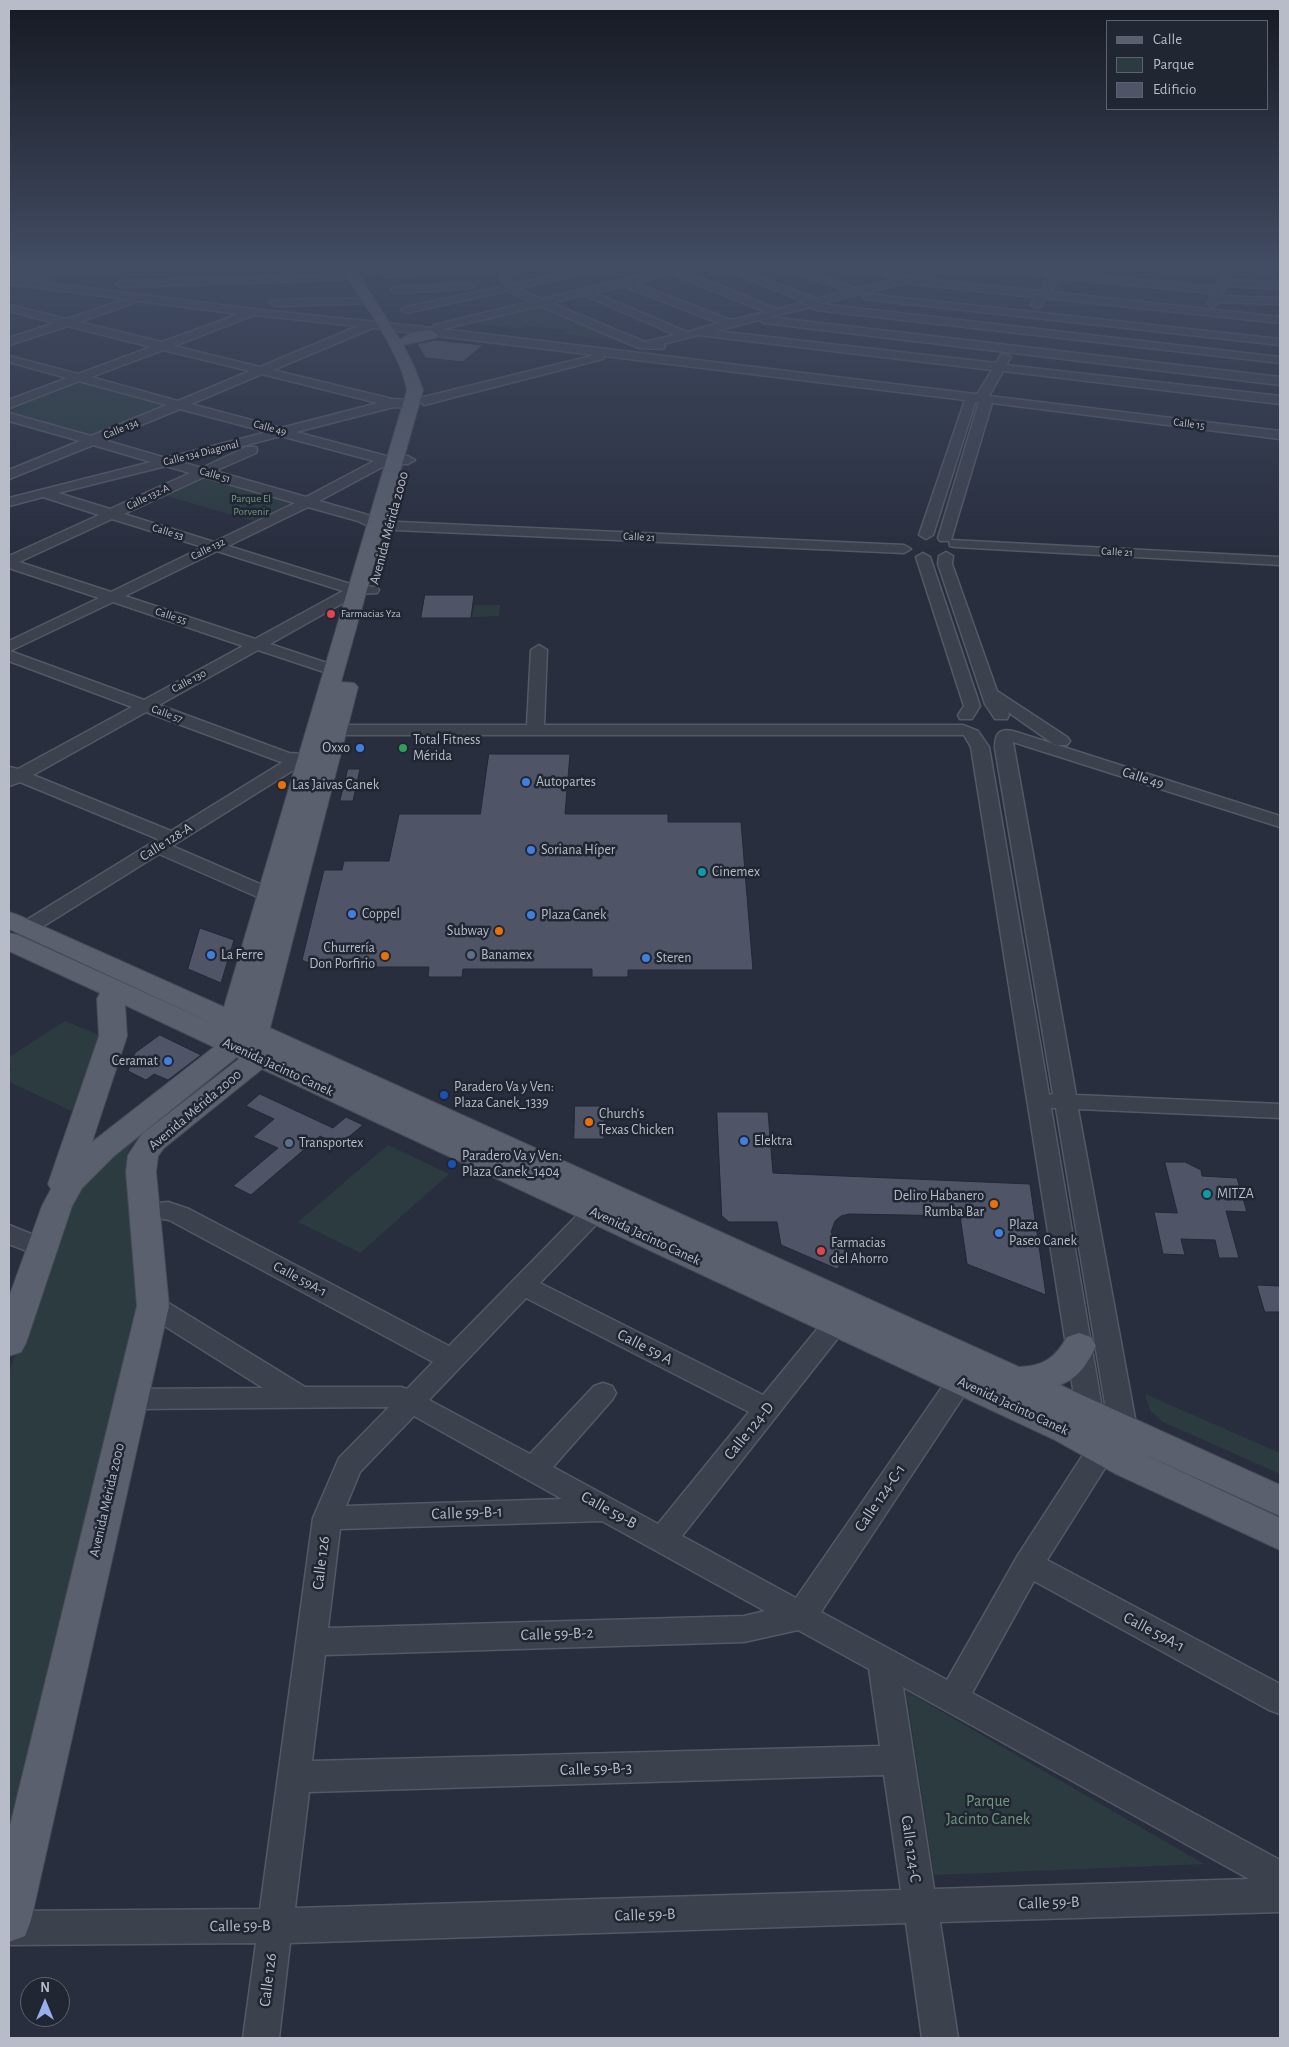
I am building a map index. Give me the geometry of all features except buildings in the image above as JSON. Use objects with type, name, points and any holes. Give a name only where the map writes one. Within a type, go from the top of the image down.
[{"type":"main road","name":"Avenida Mérida 2000","points":[[407,366],[415,383],[419,404]]},
{"type":"main road","name":"Avenida Mérida 2000","points":[[9,1343],[17,1295],[42,1248],[57,1206],[70,1182],[84,1166],[245,1040],[269,895],[317,760],[337,723],[364,590],[396,460],[428,384],[415,366]]},
{"type":"main road","name":"Avenida Mérida 2000","points":[[9,1920],[153,1306],[145,1211],[143,1155],[153,1141],[245,1040],[317,760],[333,670],[364,590]]},
{"type":"main road","name":"Avenida Jacinto Canek","points":[[15,930],[115,990],[245,1040]]},
{"type":"main road","name":"Avenida Jacinto Canek","points":[[15,930],[245,1040],[603,1204],[1017,1380],[1105,1438],[1280,1535]]},
{"type":"main road","points":[[57,1206],[113,1036],[112,999],[115,990]]},
{"type":"main road","name":"Avenida Jacinto Canek","points":[[603,1204],[836,1324],[960,1381],[1105,1438],[1280,1501]]},
{"type":"main road","points":[[1017,1380],[1043,1379],[1059,1373],[1069,1366],[1080,1346]]},
{"type":"street","name":"Calle 49","points":[[34,366],[396,460]]},
{"type":"street","points":[[9,404],[110,366]]},
{"type":"street","points":[[242,366],[392,403],[419,404],[568,366]]},
{"type":"street","name":"Calle 134","points":[[9,475],[275,366]]},
{"type":"street","name":"Calle 15","points":[[728,366],[1280,437]]},
{"type":"street","name":"Calle 15","points":[[737,366],[1170,421],[1280,437]]},
{"type":"street","points":[[803,376],[811,366]]},
{"type":"street","points":[[988,366],[1280,400]]},
{"type":"street","points":[[1148,366],[1280,381]]},
{"type":"street","points":[[1170,421],[1190,366]]},
{"type":"street","points":[[831,367],[981,397],[1076,397]]},
{"type":"street","points":[[914,537],[981,397],[1000,367]]},
{"type":"street","points":[[953,1698],[1028,1564],[1105,1438],[1066,1102],[1006,758],[1007,728],[994,707],[967,629],[949,547],[981,397]]},
{"type":"street","name":"Calle 134 Diagonal","points":[[9,502],[286,432],[392,403]]},
{"type":"street","name":"Calle 51","points":[[9,417],[380,521]]},
{"type":"street","name":"Calle 132-A","points":[[9,562],[286,432]]},
{"type":"street","name":"Calle 132","points":[[9,647],[214,546],[396,460]]},
{"type":"street","points":[[950,462],[967,464]]},
{"type":"street","name":"Calle 53","points":[[9,483],[364,590]]},
{"type":"street","name":"Calle 21","points":[[380,521],[886,544],[914,537]]},
{"type":"street","points":[[914,537],[949,547],[977,548]]},
{"type":"street","points":[[914,537],[925,561],[972,706],[969,729],[1005,888],[1080,1346],[1105,1438]]},
{"type":"street","points":[[886,544],[925,561]]},
{"type":"street","points":[[925,561],[949,547]]},
{"type":"street","name":"Calle 21","points":[[949,547],[1177,559],[1280,568]]},
{"type":"street","name":"Calle 21","points":[[1177,559],[1280,560]]},
{"type":"street","name":"Calle 55","points":[[9,562],[333,670]]},
{"type":"street","name":"Calle 130","points":[[12,776],[256,645],[364,590]]},
{"type":"street","points":[[948,629],[967,629]]},
{"type":"street","points":[[535,724],[539,650]]},
{"type":"street","name":"Calle 57","points":[[9,656],[287,758],[317,760]]},
{"type":"street","points":[[989,692],[1058,745]]},
{"type":"street","points":[[940,724],[969,697]]},
{"type":"street","points":[[969,729],[987,712],[1007,728]]},
{"type":"street","points":[[337,723],[940,724],[969,729],[988,738],[1007,728]]},
{"type":"street","points":[[940,724],[969,729]]},
{"type":"street","name":"Calle 49","points":[[1007,728],[1249,806],[1280,822]]},
{"type":"street","points":[[1006,758],[1028,748],[1058,745]]},
{"type":"street","name":"Calle 128-A","points":[[15,930],[165,842],[286,766],[317,760]]},
{"type":"street","points":[[12,776],[165,842],[269,895]]},
{"type":"street","name":"Calle 49","points":[[1249,806],[1280,809]]},
{"type":"street","points":[[1005,888],[1029,888]]},
{"type":"street","points":[[1040,1101],[1280,1111]]},
{"type":"street","name":"Calle 126","points":[[261,2038],[327,1518],[349,1466],[603,1204]]},
{"type":"street","name":"Calle 59A-1","points":[[145,1211],[168,1210],[180,1215],[452,1360]]},
{"type":"street","points":[[9,1234],[42,1248]]},
{"type":"street","name":"Calle 59 A","points":[[524,1286],[767,1408]]},
{"type":"street","points":[[153,1306],[299,1397]]},
{"type":"street","name":"Calle 124-D","points":[[663,1539],[836,1324]]},
{"type":"street","name":"Calle 124-C-1","points":[[801,1616],[960,1381]]},
{"type":"street","points":[[534,1469],[603,1393]]},
{"type":"street","name":"Calle 59-B","points":[[131,1399],[401,1397],[1280,1878]]},
{"type":"street","name":"Calle 59-B-1","points":[[327,1518],[607,1509]]},
{"type":"street","name":"Calle 59A-1","points":[[1028,1564],[1280,1700]]},
{"type":"street","name":"Calle 59-B-2","points":[[311,1642],[744,1628],[801,1616]]},
{"type":"street","name":"Calle 124-C","points":[[883,1660],[940,2038]]},
{"type":"street","name":"Calle 59-B-3","points":[[294,1777],[898,1760]]},
{"type":"street","name":"Calle 59-B","points":[[9,1928],[275,1926],[1280,1895]]},
{"type":"green space","points":[[76,381],[169,405],[93,436],[9,412],[9,407]]},
{"type":"green space","name":"Parque El Porvenir","points":[[203,477],[294,502],[254,521],[163,495]]},
{"type":"green space","points":[[474,605],[500,605],[499,616],[472,617]]},
{"type":"green space","points":[[65,1021],[99,1035],[72,1111],[9,1082],[9,1072],[12,1069],[9,1068],[9,1057]]},
{"type":"green space","points":[[226,1067],[143,1134],[131,1146],[127,1154],[137,1314],[9,1830],[9,1373],[65,1207],[115,1150]]},
{"type":"green space","points":[[388,1145],[449,1174],[360,1253],[298,1222]]},
{"type":"green space","points":[[1145,1394],[1280,1453],[1280,1474],[1163,1422],[1150,1410]]},
{"type":"green space","name":"Parque Jacinto Canek","points":[[906,1691],[1204,1864],[934,1875]]},
{"type":"place","name":"Farmacias Yza","points":[[331,614]]},
{"type":"place","name":"Oxxo","points":[[360,748]]},
{"type":"place","name":"Total Fitness Mérida","points":[[403,748]]},
{"type":"place","name":"Autopartes","points":[[526,782]]},
{"type":"place","name":"Las Jaivas Canek","points":[[282,785]]},
{"type":"place","name":"Soriana Híper","points":[[531,850]]},
{"type":"place","name":"Cinemex","points":[[702,872]]},
{"type":"place","name":"Coppel","points":[[352,914]]},
{"type":"place","name":"Plaza Canek","points":[[531,915]]},
{"type":"place","name":"Subway","points":[[499,931]]},
{"type":"place","name":"La Ferre","points":[[211,955]]},
{"type":"place","name":"Banamex","points":[[471,955]]},
{"type":"place","name":"Churrería Don Porfirio","points":[[385,956]]},
{"type":"place","name":"Steren","points":[[646,958]]},
{"type":"place","name":"Ceramat","points":[[168,1061]]},
{"type":"place","name":"Paradero Va y Ven: Plaza Canek_1339","points":[[444,1095]]},
{"type":"place","name":"Church's Texas Chicken","points":[[589,1122]]},
{"type":"place","name":"Elektra","points":[[744,1141]]},
{"type":"place","name":"Transportex","points":[[289,1143]]},
{"type":"place","name":"Paradero Va y Ven: Plaza Canek_1404","points":[[452,1164]]},
{"type":"place","name":"MITZA","points":[[1207,1194]]},
{"type":"place","name":"Deliro Habanero Rumba Bar","points":[[994,1204]]},
{"type":"place","name":"Plaza Paseo Canek","points":[[999,1233]]},
{"type":"place","name":"Farmacias del Ahorro","points":[[821,1251]]}]
